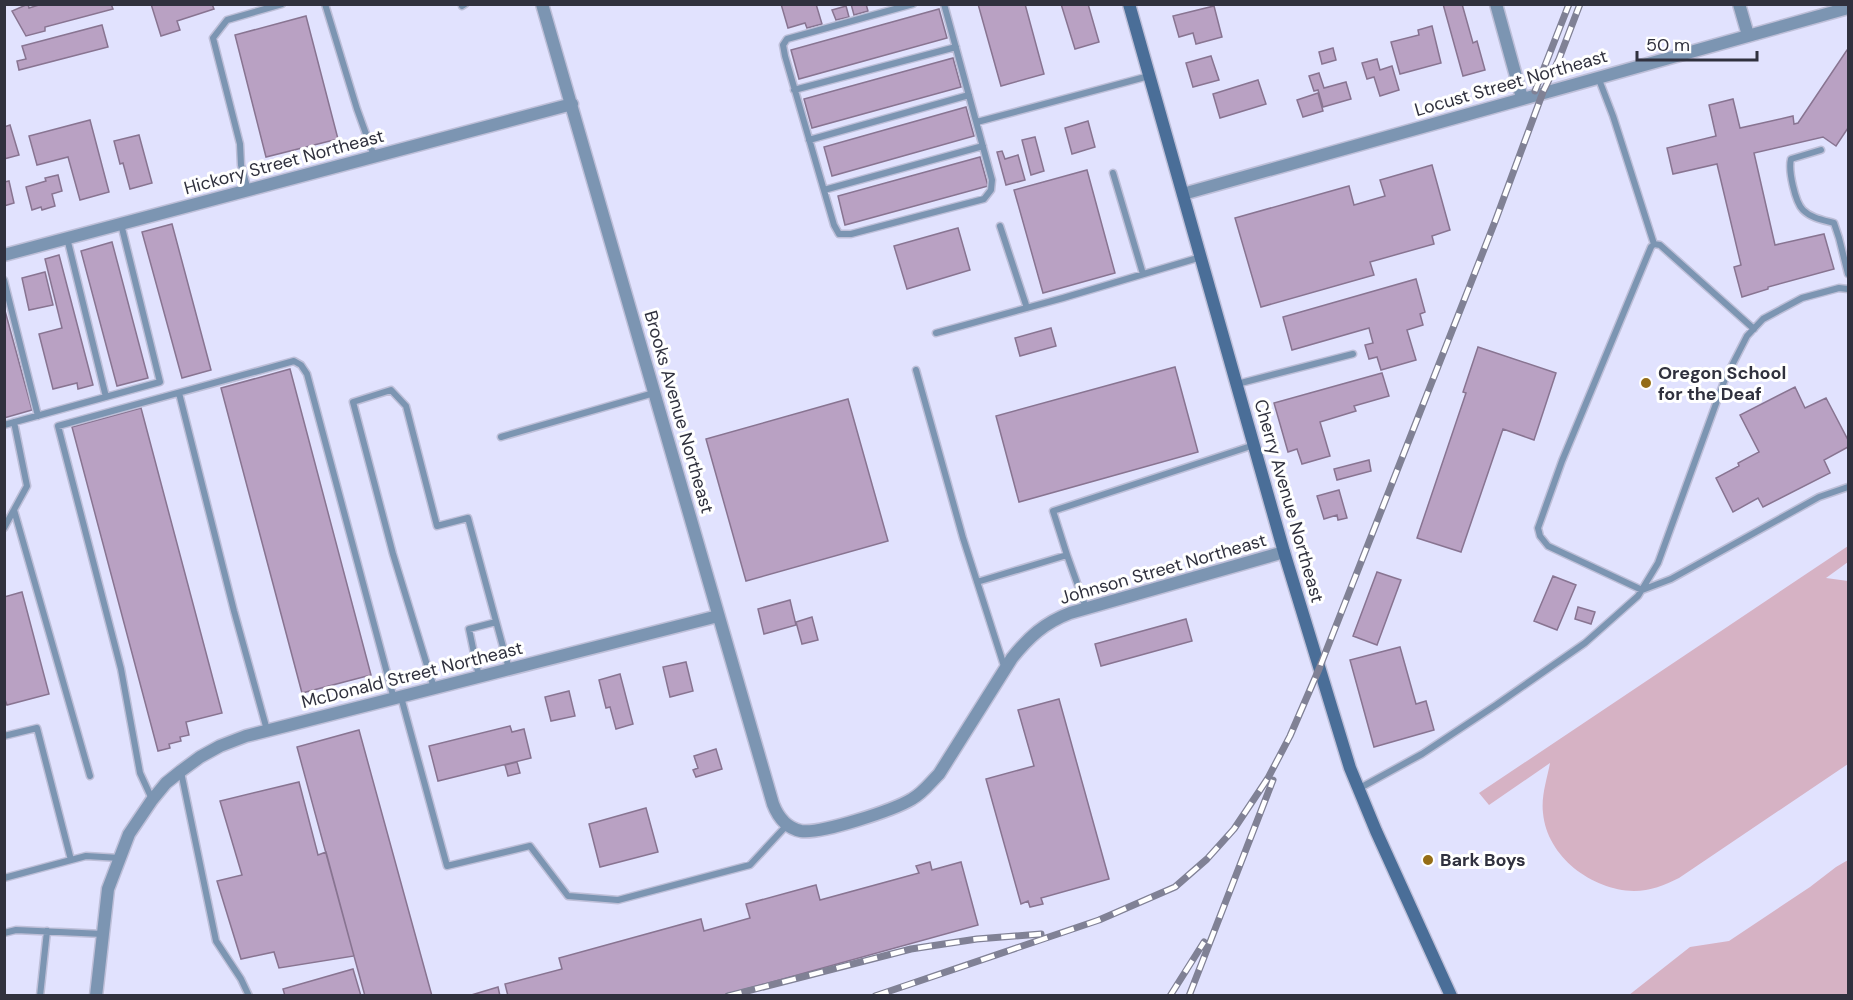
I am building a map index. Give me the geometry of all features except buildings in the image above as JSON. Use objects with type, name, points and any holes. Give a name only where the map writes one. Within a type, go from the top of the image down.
[{"type":"main road","name":"Cherry Avenue Northeast","points":[[1129,4],[1284,552],[1350,768],[1451,996]]},
{"type":"street","name":"Brooks Avenue Northeast","points":[[542,4],[773,804],[778,816],[787,825]]},
{"type":"street","points":[[1496,4],[1522,98]]},
{"type":"street","points":[[1739,4],[1748,35]]},
{"type":"street","name":"Locust Street Northeast","points":[[1183,194],[1848,8]]},
{"type":"street","name":"Hickory Street Northeast","points":[[4,255],[572,104]]},
{"type":"street","name":"Johnson Street Northeast","points":[[787,825],[800,831],[824,829],[889,810],[926,789],[939,774],[1005,669],[1026,640],[1053,620],[1284,552]]},
{"type":"street","name":"McDonald Street Northeast","points":[[96,996],[108,889],[129,834],[166,783],[200,757],[220,746],[268,731],[718,616]]},
{"type":"lane","points":[[248,190],[241,165],[240,144],[213,38],[228,20],[282,4]]},
{"type":"lane","points":[[325,4],[357,110],[374,157]]},
{"type":"lane","points":[[913,4],[788,39],[783,45],[794,90],[834,225],[839,234],[851,234],[984,199],[991,190],[992,180],[944,4]]},
{"type":"lane","points":[[794,90],[956,47]]},
{"type":"lane","points":[[976,122],[1149,76]]},
{"type":"lane","points":[[1598,77],[1613,116],[1654,244]]},
{"type":"lane","points":[[809,140],[969,95]]},
{"type":"lane","points":[[824,190],[983,146]]},
{"type":"lane","points":[[1821,150],[1791,159],[1790,173],[1800,208],[1809,215],[1833,223],[1848,274]]},
{"type":"lane","points":[[1113,173],[1143,274]]},
{"type":"lane","points":[[4,425],[160,382],[121,224]]},
{"type":"lane","points":[[1000,226],[1027,308]]},
{"type":"lane","points":[[67,238],[106,397]]},
{"type":"lane","points":[[1654,244],[1660,245],[1754,329]]},
{"type":"lane","points":[[1654,244],[1636,280],[1562,461],[1538,528],[1540,536],[1548,546],[1642,590],[1671,579],[1820,497],[1848,487]]},
{"type":"lane","points":[[936,333],[1201,257]]},
{"type":"lane","points":[[4,280],[38,416]]},
{"type":"lane","points":[[1358,789],[1422,754],[1585,643],[1638,596],[1658,563],[1725,379],[1747,336],[1763,319],[1802,298],[1839,288],[1848,290]]},
{"type":"lane","points":[[1237,384],[1353,354]]},
{"type":"lane","points":[[152,800],[137,763],[120,669],[58,426],[294,361],[301,365],[307,374],[447,866],[530,846],[568,896],[618,900],[750,865],[787,825]]},
{"type":"lane","points":[[916,370],[963,538],[1005,669]]},
{"type":"lane","points":[[434,688],[398,572],[353,402],[391,390],[406,406],[437,526],[468,518],[509,669]]},
{"type":"lane","points":[[179,393],[226,579],[268,731]]},
{"type":"lane","points":[[501,437],[655,393]]},
{"type":"lane","points":[[4,528],[27,486],[14,422]]},
{"type":"lane","points":[[1086,609],[1053,511],[1254,445]]},
{"type":"lane","points":[[14,510],[90,777]]},
{"type":"lane","points":[[977,582],[1067,555]]},
{"type":"lane","points":[[479,677],[469,629],[496,622]]},
{"type":"lane","points":[[4,736],[37,728],[71,860]]},
{"type":"lane","points":[[181,771],[216,940],[249,996]]},
{"type":"lane","points":[[4,878],[86,856],[120,858]]},
{"type":"lane","points":[[4,933],[16,930],[103,934]]},
{"type":"lane","points":[[40,996],[47,931]]},
{"type":"shaded area","points":[[1848,546],[1848,562],[1826,578],[1848,581],[1848,764],[1679,878],[1657,887],[1634,891],[1603,885],[1574,868],[1562,857],[1546,829],[1543,800],[1550,763],[1489,805],[1479,793]]},
{"type":"shaded area","points":[[1848,860],[1848,995],[1629,995],[1690,947],[1729,941]]},
{"type":"railway","points":[[1535,91],[1569,4]]},
{"type":"railway","points":[[875,996],[1099,920],[1175,887],[1207,859],[1234,829],[1268,778],[1290,736],[1319,669],[1496,219],[1543,92],[1559,59],[1580,4]]},
{"type":"railway","points":[[1189,996],[1273,780]]},
{"type":"railway","points":[[728,996],[911,949],[977,939],[1041,934]]},
{"type":"railway","points":[[1170,996],[1204,942]]},
{"type":"place","name":"Oregon School for the Deaf","points":[[1646,383]]},
{"type":"place","name":"Bark Boys","points":[[1428,860]]}]
